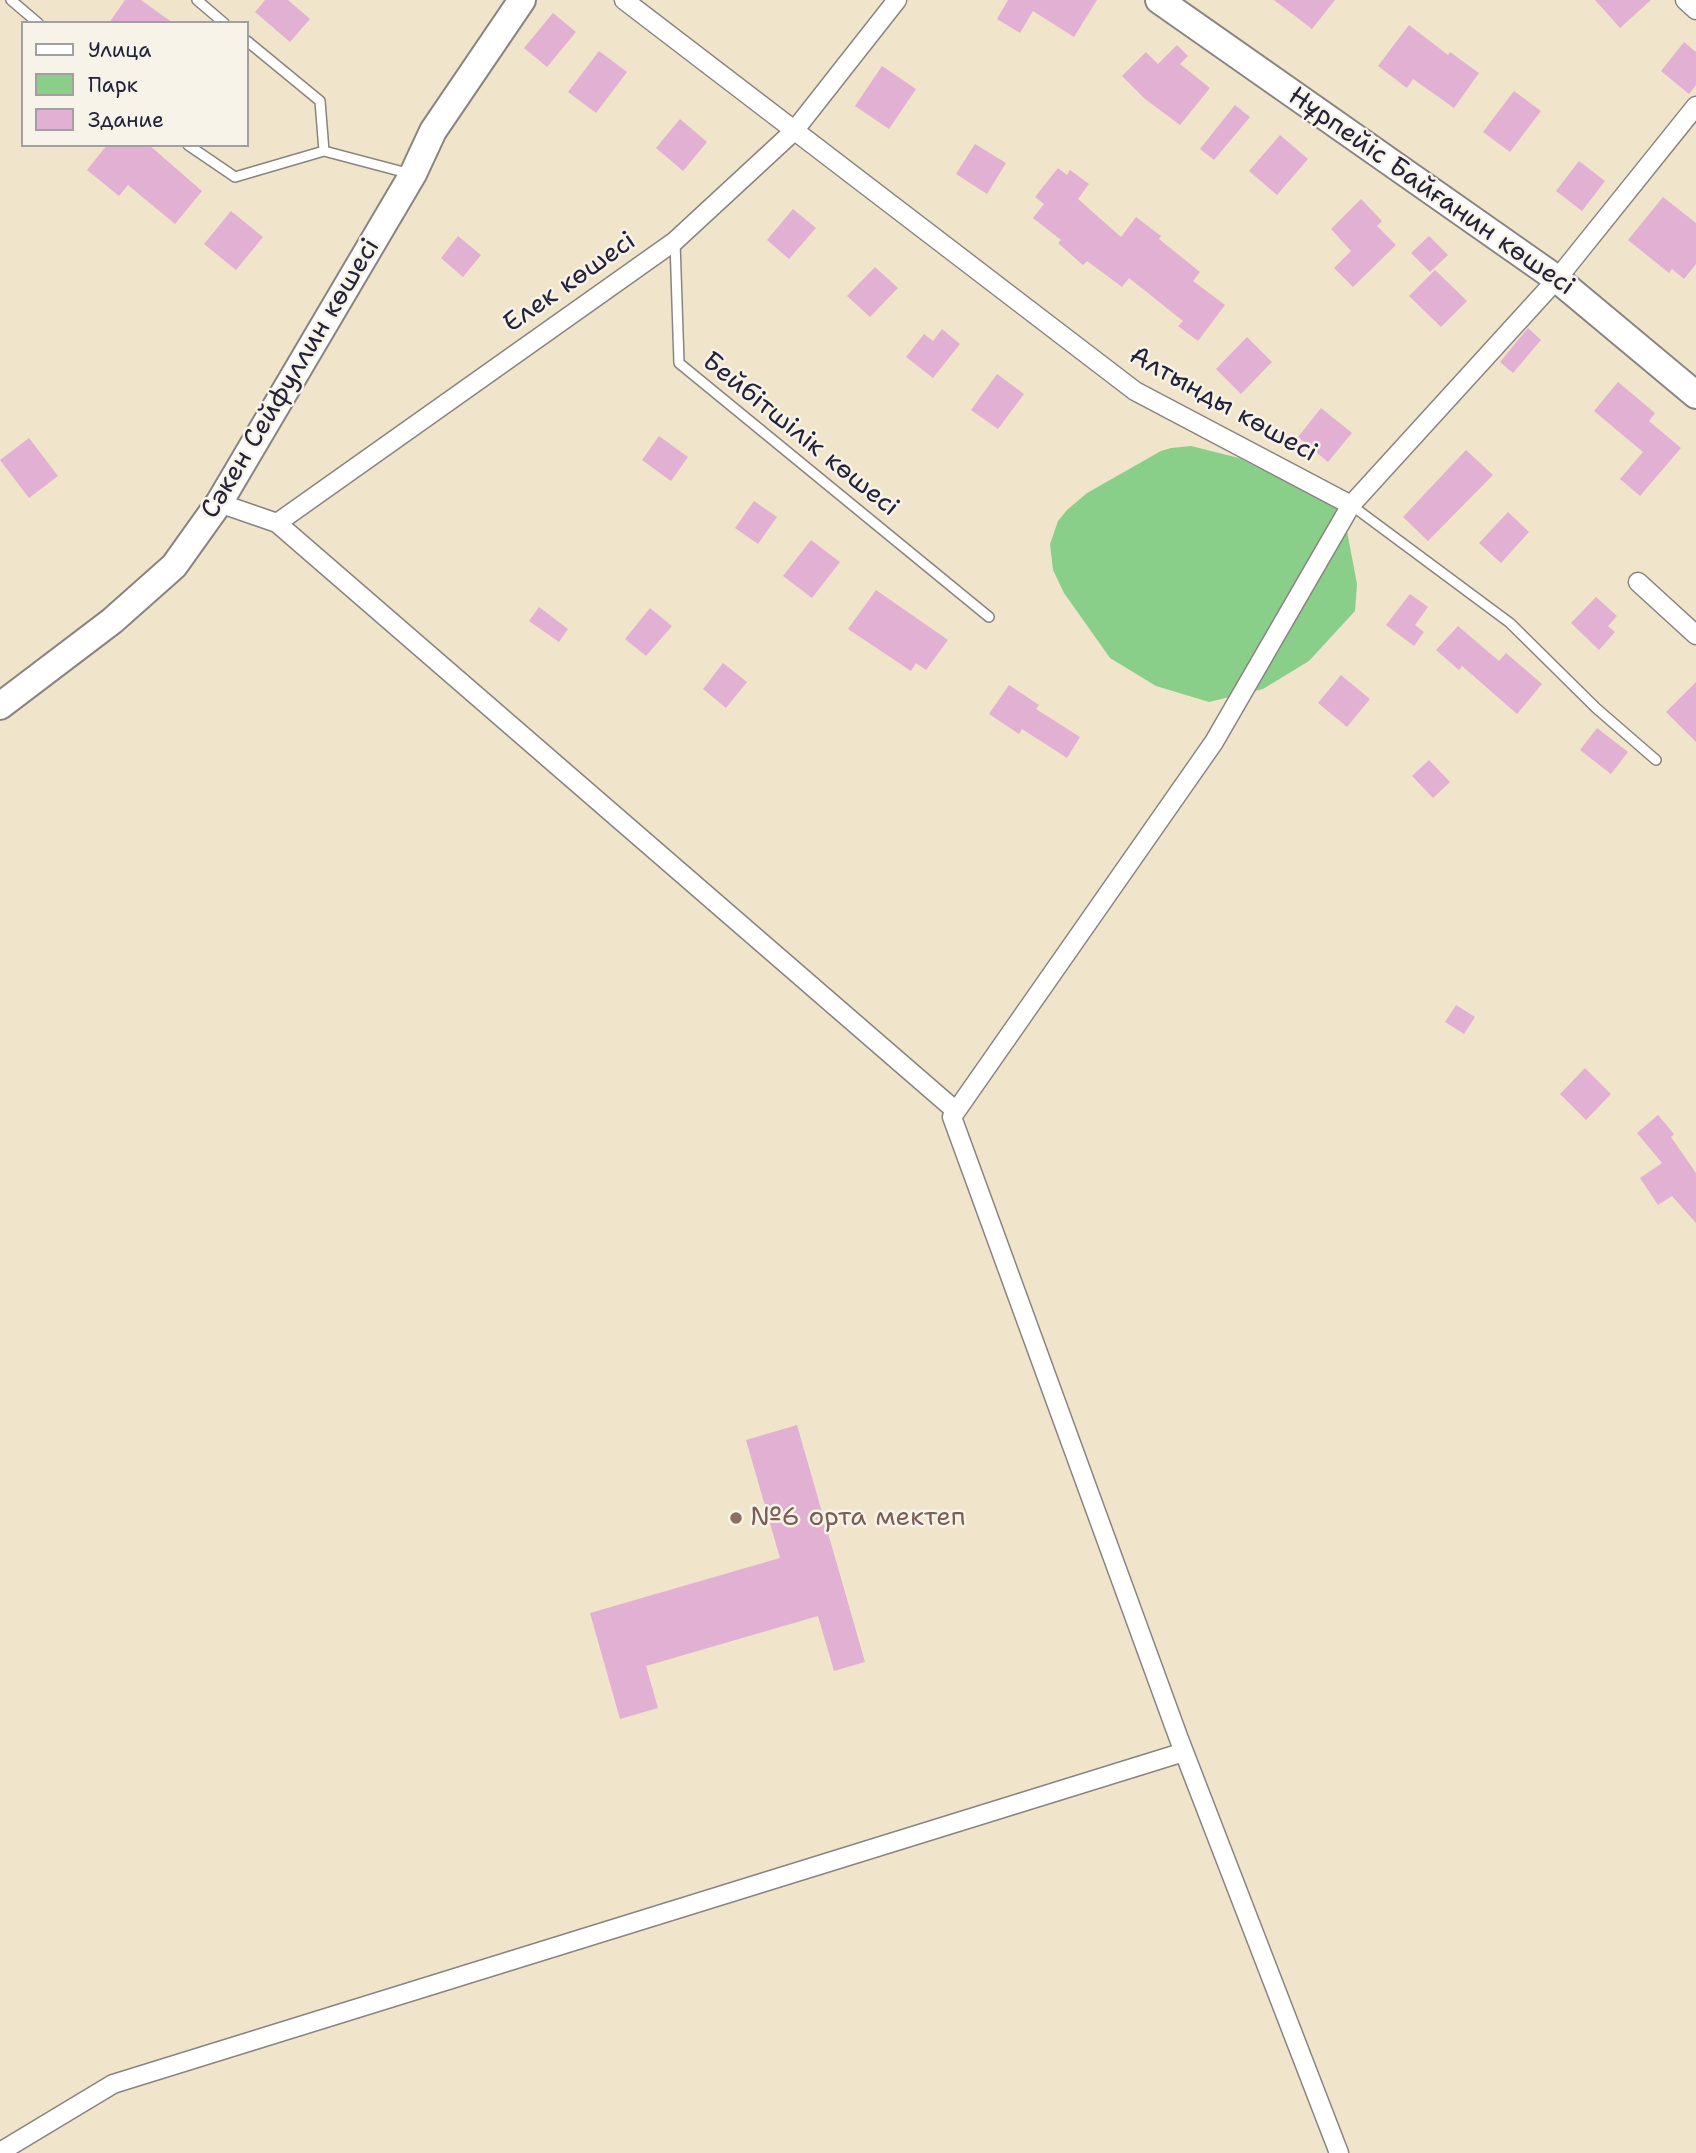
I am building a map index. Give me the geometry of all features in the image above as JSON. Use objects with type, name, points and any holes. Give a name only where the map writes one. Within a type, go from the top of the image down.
[{"type":"street","name":"Сәкен Сейфуллин көшесі","points":[[0,706],[112,621],[174,566],[219,503],[413,174],[433,131],[522,0]]},
{"type":"street","name":"Алтынды көшесі","points":[[624,0],[1135,391],[1351,505]]},
{"type":"street","name":"Елек көшесі","points":[[277,523],[675,241],[794,131],[897,0]]},
{"type":"street","name":"Нұрпейіс Байғанин көшесі","points":[[1159,0],[1557,279],[1696,395]]},
{"type":"street","points":[[1685,0],[1696,10]]},
{"type":"street","points":[[1339,2153],[1184,1752],[952,1117],[1214,742],[1351,505],[1557,279],[1696,106]]},
{"type":"street","points":[[219,503],[277,523],[956,1111]]},
{"type":"street","points":[[1638,582],[1696,635]]},
{"type":"street","points":[[0,2152],[113,2084],[1184,1752]]},
{"type":"lane","points":[[11,0],[36,21]]},
{"type":"lane","points":[[197,0],[223,21]]},
{"type":"lane","points":[[248,42],[320,101],[324,151]]},
{"type":"lane","points":[[191,147],[235,177],[324,151],[413,174]]},
{"type":"lane","name":"Бейбітшілік көшесі","points":[[675,241],[679,363],[989,617]]},
{"type":"lane","name":"Алтынды көшесі","points":[[1351,505],[1510,622],[1596,708],[1656,760]]},
{"type":"green space","points":[[1191,446],[1239,458],[1336,508],[1347,531],[1357,584],[1355,611],[1309,661],[1263,689],[1209,702],[1156,686],[1110,658],[1064,593],[1053,570],[1050,544],[1058,521],[1087,493],[1161,451]]},
{"type":"building","points":[[125,0],[141,0],[170,21],[110,21]]},
{"type":"building","points":[[265,0],[288,0],[310,19],[290,42],[255,12]]},
{"type":"building","points":[[1008,0],[1097,0],[1074,37],[1033,11],[1020,33],[997,19]]},
{"type":"building","points":[[1274,0],[1335,0],[1312,29]]},
{"type":"building","points":[[1595,0],[1651,0],[1620,28]]},
{"type":"building","points":[[553,13],[576,32],[547,67],[524,48]]},
{"type":"building","points":[[1409,25],[1448,55],[1450,52],[1479,73],[1454,108],[1413,79],[1407,88],[1378,66]]},
{"type":"building","points":[[1684,42],[1696,52],[1696,85],[1689,94],[1661,71]]},
{"type":"building","points":[[1177,45],[1188,56],[1180,64],[1210,88],[1180,125],[1145,99],[1122,76],[1146,52],[1158,64]]},
{"type":"building","points":[[599,51],[627,72],[596,113],[568,92]]},
{"type":"building","points":[[882,66],[916,89],[889,129],[855,106]]},
{"type":"building","points":[[1514,91],[1541,111],[1510,152],[1483,132]]},
{"type":"building","points":[[1235,105],[1250,117],[1214,160],[1200,149]]},
{"type":"building","points":[[680,119],[707,142],[683,171],[656,148]]},
{"type":"building","points":[[1280,135],[1308,159],[1277,195],[1249,171]]},
{"type":"building","points":[[975,144],[1006,163],[987,194],[956,174]]},
{"type":"building","points":[[105,147],[151,147],[202,191],[175,224],[128,185],[119,196],[87,170]]},
{"type":"building","points":[[1579,161],[1605,181],[1582,211],[1556,191]]},
{"type":"building","points":[[1058,168],[1067,175],[1070,170],[1089,184],[1078,199],[1121,237],[1136,217],[1200,272],[1193,281],[1225,305],[1198,341],[1178,326],[1183,321],[1129,278],[1122,287],[1087,261],[1083,265],[1058,243],[1061,240],[1033,218],[1044,204],[1035,197]]},
{"type":"building","points":[[1663,197],[1696,223],[1696,264],[1684,279],[1672,269],[1669,273],[1628,240]]},
{"type":"building","points":[[1361,199],[1382,221],[1377,226],[1396,245],[1353,287],[1334,268],[1351,251],[1331,229]]},
{"type":"building","points":[[793,209],[816,228],[789,259],[767,240]]},
{"type":"building","points":[[231,211],[263,237],[236,270],[204,244]]},
{"type":"building","points":[[458,236],[481,255],[463,277],[441,258]]},
{"type":"building","points":[[1429,236],[1448,255],[1430,272],[1411,253]]},
{"type":"building","points":[[875,267],[898,288],[870,317],[847,296]]},
{"type":"building","points":[[1435,270],[1467,301],[1441,327],[1409,296]]},
{"type":"building","points":[[1528,328],[1541,340],[1513,373],[1500,362]]},
{"type":"building","points":[[942,329],[960,344],[933,378],[906,357],[924,334],[933,341]]},
{"type":"building","points":[[1247,337],[1272,362],[1241,394],[1216,369]]},
{"type":"building","points":[[997,374],[1024,394],[998,429],[971,410]]},
{"type":"building","points":[[1618,382],[1655,413],[1649,421],[1681,448],[1640,496],[1620,479],[1643,452],[1594,411]]},
{"type":"building","points":[[1321,408],[1352,433],[1328,462],[1298,437]]},
{"type":"building","points":[[659,436],[688,457],[671,481],[642,460]]},
{"type":"building","points":[[29,438],[58,476],[29,498],[0,460]]},
{"type":"building","points":[[1466,450],[1493,475],[1428,541],[1403,517]]},
{"type":"building","points":[[754,501],[777,517],[758,544],[735,528]]},
{"type":"building","points":[[1508,512],[1529,532],[1501,563],[1479,543]]},
{"type":"building","points":[[811,540],[840,562],[812,598],[783,576]]},
{"type":"building","points":[[876,590],[948,640],[926,670],[916,663],[911,671],[848,629]]},
{"type":"building","points":[[1410,594],[1428,607],[1415,625],[1424,632],[1414,646],[1386,625]]},
{"type":"building","points":[[1596,597],[1617,616],[1608,626],[1615,632],[1599,650],[1571,623]]},
{"type":"building","points":[[539,607],[568,629],[559,642],[529,621]]},
{"type":"building","points":[[650,608],[672,626],[646,656],[625,639]]},
{"type":"building","points":[[1458,626],[1499,661],[1506,653],[1542,684],[1517,714],[1462,666],[1459,670],[1436,650]]},
{"type":"building","points":[[723,663],[747,682],[726,708],[703,689]]},
{"type":"building","points":[[1341,675],[1370,699],[1347,727],[1318,703]]},
{"type":"building","points":[[1696,682],[1696,742],[1666,712]]},
{"type":"building","points":[[1009,685],[1039,705],[1036,709],[1080,737],[1067,758],[1022,729],[1019,734],[989,714]]},
{"type":"building","points":[[1597,728],[1628,752],[1611,774],[1580,750]]},
{"type":"building","points":[[1429,760],[1450,782],[1433,798],[1412,776]]},
{"type":"building","points":[[1456,1005],[1475,1017],[1464,1034],[1445,1022]]},
{"type":"building","points":[[1585,1068],[1611,1094],[1586,1120],[1560,1094]]},
{"type":"building","points":[[1658,1115],[1674,1134],[1671,1137],[1696,1173],[1696,1223],[1672,1196],[1658,1205],[1640,1178],[1662,1163],[1637,1133]]},
{"type":"building","points":[[797,1425],[865,1662],[834,1671],[818,1616],[646,1666],[658,1708],[620,1719],[590,1613],[780,1558],[746,1440]]},
{"type":"place","name":"№6 орта мектеп","points":[[736,1518]]}]
